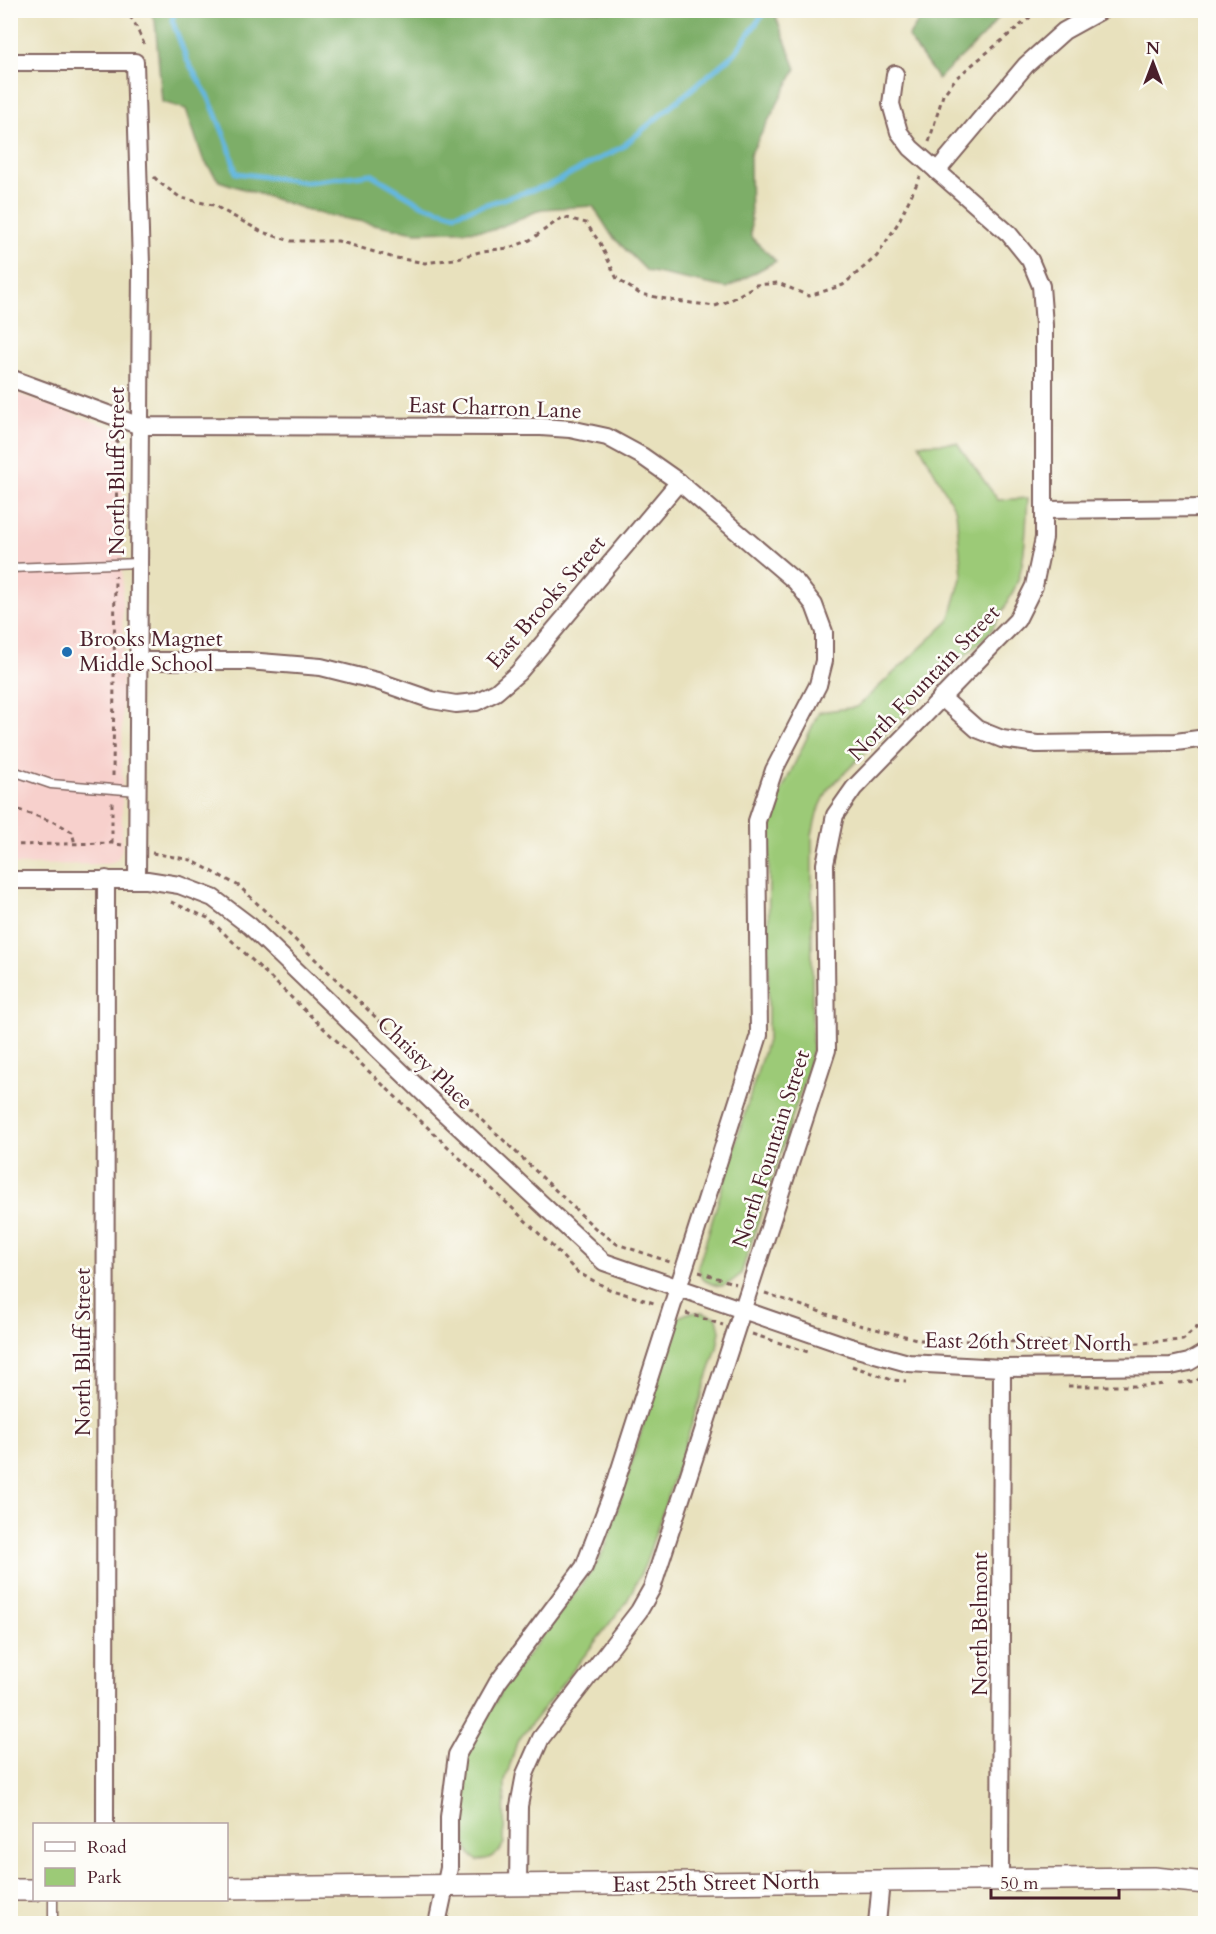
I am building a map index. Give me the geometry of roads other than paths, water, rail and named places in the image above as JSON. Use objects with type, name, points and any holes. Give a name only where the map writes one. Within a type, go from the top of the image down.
[{"type":"street","points":[[929,174],[1026,65],[1064,31],[1102,10]]},
{"type":"street","name":"North Bluff Street","points":[[10,62],[135,62],[141,265],[137,880]]},
{"type":"street","name":"North Fountain Street","points":[[518,1885],[519,1806],[525,1774],[541,1738],[639,1611],[652,1588],[826,1050],[825,864],[835,815],[854,788],[1017,620],[1034,586],[1044,538],[1044,325],[1041,286],[1030,260],[1009,234],[929,174],[899,132],[891,104],[895,74]]},
{"type":"street","name":"East Charron Lane","points":[[10,378],[140,426],[570,429],[607,437],[642,456],[679,482],[796,582],[813,605],[824,632],[824,647]]},
{"type":"street","name":"East Brooks Street","points":[[139,661],[248,661],[321,667],[377,681],[432,700],[456,704],[476,702],[496,692],[518,673],[679,482]]},
{"type":"street","points":[[1044,510],[1206,508]]},
{"type":"street","name":"North Fountain Street","points":[[437,1923],[448,1868],[449,1817],[457,1755],[498,1682],[584,1568],[613,1491],[759,1035],[757,821],[774,770],[818,685],[824,661],[824,647]]},
{"type":"street","points":[[941,697],[977,729],[1002,739],[1037,744],[1176,742],[1206,738]]},
{"type":"street","name":"North Bluff Street","points":[[105,1823],[106,879]]},
{"type":"street","name":"Christy Place","points":[[10,880],[137,880],[179,885],[213,898],[250,926],[442,1111],[604,1262],[678,1288]]},
{"type":"street","name":"East 26th Street North","points":[[678,1288],[850,1347],[908,1363],[1002,1368],[1171,1366],[1189,1362],[1206,1352]]},
{"type":"street","name":"North Belmont","points":[[1000,1880],[1002,1368]]},
{"type":"street","name":"East 25th Street North","points":[[228,1888],[1154,1878],[1206,1883]]},
{"type":"street","points":[[877,1923],[881,1881]]},
{"type":"street","points":[[10,1890],[33,1890]]},
{"type":"lane","points":[[10,568],[139,563]]},
{"type":"lane","points":[[10,770],[51,784],[138,791]]},
{"type":"lane","points":[[53,1923],[54,1901]]},
{"type":"waterway","points":[[176,10],[172,20],[187,60],[209,98],[229,147],[236,173],[307,182],[371,174],[423,205],[454,214],[549,185],[622,147],[735,53],[766,10]]},
{"type":"place","name":"Brooks Magnet Middle School","points":[[67,652]]}]
